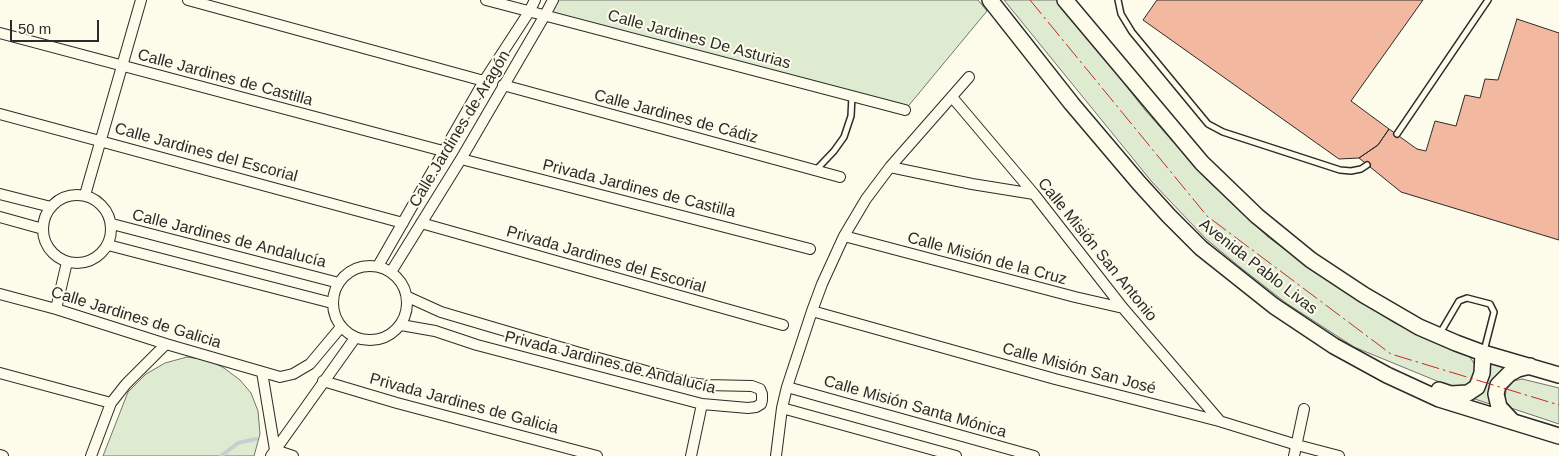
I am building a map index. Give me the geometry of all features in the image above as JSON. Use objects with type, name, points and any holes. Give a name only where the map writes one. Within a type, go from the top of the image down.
[{"type":"main road","name":"Avenida Pablo Livas","points":[[990,0],[1072,104],[1168,216],[1201,248],[1274,306],[1334,346],[1387,375],[1439,398],[1559,436]]},
{"type":"main road","points":[[1065,0],[1202,163],[1256,216],[1311,260],[1364,295],[1419,327],[1484,353],[1559,375]]},
{"type":"main road","points":[[1387,375],[1451,394],[1468,393],[1476,387],[1480,380],[1484,353]]},
{"type":"main road","points":[[1514,422],[1499,407],[1496,394],[1498,385],[1509,374],[1530,366]]},
{"type":"street","points":[[85,195],[141,0]]},
{"type":"street","points":[[188,0],[484,81]]},
{"type":"street","name":"Calle Jardines De Asturias","points":[[486,0],[905,110]]},
{"type":"street","name":"Calle Jardines de Aragón","points":[[378,266],[484,81],[535,0]]},
{"type":"street","name":"Calle Jardines de Aragón","points":[[391,272],[461,159],[552,0]]},
{"type":"street","name":"Calle Jardines de Castilla","points":[[0,33],[443,151]]},
{"type":"street","points":[[776,456],[782,408],[787,387],[822,284],[844,236],[866,199],[890,167],[969,77]]},
{"type":"street","name":"Calle Jardines de Cádiz","points":[[504,85],[840,177]]},
{"type":"street","name":"Calle Misión San Antonio","points":[[952,97],[1034,194],[1123,308],[1219,421]]},
{"type":"street","name":"Calle Jardines del Escorial","points":[[0,114],[403,223]]},
{"type":"street","name":"Privada Jardines de Castilla","points":[[461,159],[810,249]]},
{"type":"street","points":[[890,167],[972,184],[1034,194]]},
{"type":"street","points":[[0,194],[51,207]]},
{"type":"street","points":[[73,195],[85,195],[93,198],[107,211],[112,224],[110,239],[108,245],[100,254],[90,261],[79,263],[67,262],[56,256],[48,248],[44,237],[44,220],[51,207],[63,198],[73,195]]},
{"type":"street","points":[[0,217],[43,229]]},
{"type":"street","name":"Privada Jardines del Escorial","points":[[421,223],[783,325]]},
{"type":"street","name":"Calle Jardines de Andalucía","points":[[112,224],[339,283]]},
{"type":"street","name":"Calle Misión de la Cruz","points":[[844,236],[1123,308]]},
{"type":"street","points":[[108,245],[332,303]]},
{"type":"street","points":[[56,310],[67,262]]},
{"type":"street","points":[[378,266],[391,272],[402,283],[408,297],[407,312],[401,325],[392,334],[380,340],[367,341],[355,338],[341,327],[335,316],[332,303],[335,290],[349,272],[358,268],[378,266]]},
{"type":"street","name":"Calle Jardines de Galicia","points":[[0,294],[280,377],[293,374],[310,364],[341,327]]},
{"type":"street","name":"Privada Jardines de Andalucía","points":[[401,325],[435,331],[477,345],[702,404],[754,408],[761,404],[762,400],[760,389],[752,386],[690,383],[441,312],[408,297]]},
{"type":"street","name":"Calle Misión San José","points":[[812,311],[1055,379],[1219,421],[1339,456]]},
{"type":"street","points":[[273,453],[355,338]]},
{"type":"street","points":[[91,456],[111,403],[126,384],[166,344]]},
{"type":"street","points":[[262,372],[273,453]]},
{"type":"street","points":[[0,373],[111,403]]},
{"type":"street","name":"Privada Jardines de Galicia","points":[[323,381],[397,403],[597,456]]},
{"type":"street","name":"Calle Misión Santa Mónica","points":[[787,387],[1034,456]]},
{"type":"street","points":[[691,456],[702,404]]},
{"type":"street","points":[[782,408],[956,456]]},
{"type":"street","points":[[1294,456],[1304,410]]},
{"type":"street","points":[[273,453],[293,456]]},
{"type":"lane","points":[[1118,0],[1121,14],[1132,32],[1208,124],[1223,132],[1340,170],[1351,171],[1361,169],[1367,165]]},
{"type":"lane","points":[[1396,134],[1488,0]]},
{"type":"lane","points":[[816,170],[844,137],[851,116],[852,96]]},
{"type":"lane","points":[[1438,335],[1459,301],[1467,298],[1490,304],[1494,312],[1484,353]]},
{"type":"green space","points":[[552,0],[978,0],[987,11],[905,110],[545,15]]},
{"type":"green space","points":[[1004,0],[1059,0],[1145,110],[1206,179],[1268,237],[1327,280],[1393,322],[1470,357],[1475,365],[1475,371],[1469,383],[1462,388],[1454,388],[1354,347],[1286,303],[1206,239],[1152,182]]},
{"type":"green space","points":[[187,357],[208,360],[224,368],[240,380],[251,393],[258,411],[260,434],[254,456],[103,456],[128,392],[146,374],[165,363]]},
{"type":"green space","points":[[1489,361],[1508,368],[1494,378],[1489,395],[1490,404],[1472,398],[1479,394],[1486,386],[1489,374]]},
{"type":"green space","points":[[1522,379],[1559,388],[1559,424],[1511,408],[1505,400],[1506,390],[1514,381]]},
{"type":"building","points":[[1157,0],[1423,0],[1351,101],[1389,129],[1378,145],[1359,158],[1339,159],[1143,20]]},
{"type":"building","points":[[1517,19],[1559,33],[1559,240],[1401,192],[1359,158],[1378,145],[1389,129],[1417,149],[1426,151],[1435,121],[1456,126],[1465,95],[1480,98],[1485,79],[1498,80]]},
{"type":"waterway","points":[[221,456],[238,443],[256,439]]},
{"type":"power","points":[[1030,0],[1207,216],[1391,354],[1559,405]]}]
